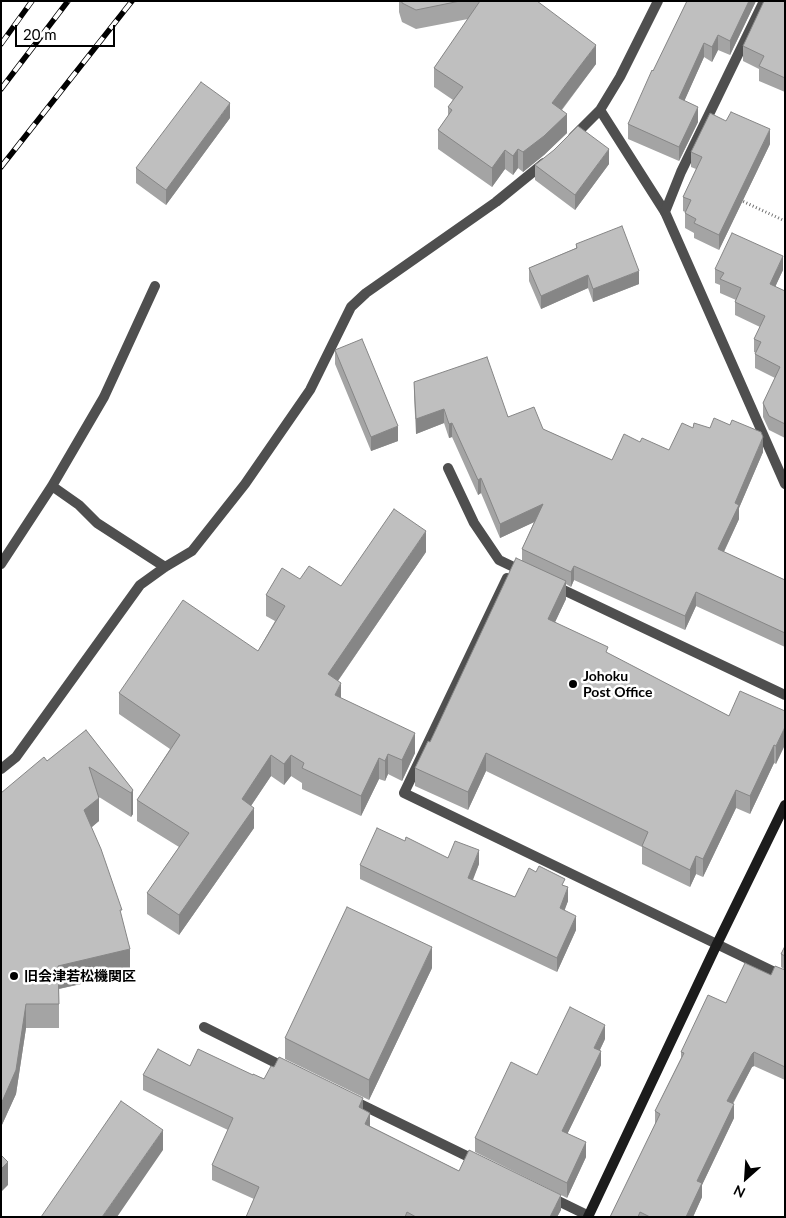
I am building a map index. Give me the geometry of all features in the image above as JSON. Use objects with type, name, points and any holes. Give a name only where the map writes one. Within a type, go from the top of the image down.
[{"type":"street","points":[[568,141],[600,110],[620,77],[658,1]]},
{"type":"street","points":[[665,212],[681,172],[764,1]]},
{"type":"street","points":[[600,110],[665,212],[785,484]]},
{"type":"street","points":[[1,769],[16,757],[140,585],[192,551],[245,484],[310,390],[351,307],[366,293],[496,202],[549,160]]},
{"type":"street","points":[[1,564],[52,486],[104,398],[154,286]]},
{"type":"street","points":[[448,468],[479,530],[499,560],[530,574]]},
{"type":"street","points":[[52,486],[97,522],[165,567]]},
{"type":"street","points":[[512,566],[404,793],[785,977]]},
{"type":"street","points":[[546,582],[785,695]]},
{"type":"street","points":[[544,1194],[588,1216],[785,805]]},
{"type":"street","points":[[204,1027],[299,1074]]},
{"type":"street","points":[[342,1095],[490,1168]]},
{"type":"path","points":[[733,196],[785,221]]},
{"type":"building","points":[[402,1],[460,1],[416,10],[402,3]]},
{"type":"building","points":[[480,1],[537,1],[596,45],[552,103],[567,114],[544,136],[523,152],[518,149],[513,156],[505,150],[492,168],[438,130],[452,110],[448,107],[463,87],[434,68]]},
{"type":"building","points":[[687,1],[749,1],[730,41],[718,35],[712,47],[704,43],[679,98],[698,107],[679,147],[628,124],[652,70]]},
{"type":"building","points":[[764,1],[785,1],[785,78],[759,66],[764,56],[743,46]]},
{"type":"building","points":[[201,82],[230,103],[166,190],[136,168]]},
{"type":"building","points":[[731,112],[770,129],[719,235],[694,223],[696,219],[685,213],[691,200],[683,197],[702,157],[691,152],[710,113],[726,121]]},
{"type":"building","points":[[578,126],[609,149],[575,195],[535,165],[554,150]]},
{"type":"building","points":[[622,226],[639,271],[593,289],[588,275],[541,296],[529,268],[577,248],[576,244]]},
{"type":"building","points":[[732,233],[783,256],[770,284],[785,291],[785,424],[769,416],[763,403],[780,367],[755,354],[761,342],[754,339],[765,316],[735,302],[741,288],[720,279],[724,273],[715,269]]},
{"type":"building","points":[[362,339],[398,426],[371,437],[335,350]]},
{"type":"building","points":[[487,357],[508,417],[534,407],[543,429],[612,460],[624,434],[640,442],[642,438],[669,450],[682,423],[693,428],[694,423],[710,428],[714,418],[730,425],[732,420],[761,432],[763,437],[735,503],[739,505],[718,549],[785,580],[785,633],[696,592],[685,616],[574,566],[571,572],[522,549],[543,504],[500,524],[481,478],[478,480],[452,423],[449,424],[444,409],[416,419],[414,382]]},
{"type":"building","points":[[394,509],[426,531],[328,674],[341,683],[335,695],[415,733],[402,760],[388,754],[385,761],[379,758],[361,796],[302,768],[304,763],[291,755],[284,764],[271,755],[242,799],[254,808],[179,915],[147,893],[189,833],[137,800],[180,735],[119,693],[183,600],[258,651],[285,606],[266,595],[282,568],[300,579],[309,566],[341,586]]},
{"type":"building","points":[[516,558],[566,581],[548,619],[608,647],[606,652],[729,716],[740,691],[785,711],[785,727],[776,746],[774,745],[750,796],[736,790],[703,859],[696,856],[690,870],[642,846],[648,832],[486,753],[468,792],[415,768],[428,741],[430,742]]},
{"type":"building","points":[[86,730],[133,790],[131,793],[89,767],[99,798],[84,810],[101,849],[122,910],[120,910],[130,949],[58,966],[59,1004],[26,1004],[16,1070],[1,1104],[1,793],[44,757],[47,761]]},
{"type":"building","points":[[377,828],[405,841],[406,837],[448,858],[455,841],[479,850],[468,878],[515,897],[529,868],[536,872],[539,866],[565,879],[562,885],[568,887],[560,908],[576,916],[557,958],[360,865]]},
{"type":"building","points":[[347,907],[432,947],[369,1080],[285,1038]]},
{"type":"building","points":[[785,946],[785,956],[781,954]]},
{"type":"building","points":[[745,963],[771,975],[775,966],[785,970],[785,1067],[754,1052],[752,1054],[727,1101],[734,1104],[697,1181],[702,1183],[686,1217],[650,1217],[640,1212],[638,1217],[610,1217],[660,1114],[655,1111],[684,1053],[681,1052],[708,995],[726,1003]]},
{"type":"building","points":[[570,1007],[605,1025],[594,1048],[601,1051],[562,1131],[586,1142],[567,1183],[475,1138],[511,1062],[537,1075]]},
{"type":"building","points":[[158,1049],[190,1066],[198,1049],[264,1079],[271,1066],[274,1067],[279,1057],[363,1098],[359,1107],[370,1113],[365,1124],[459,1171],[469,1150],[561,1195],[550,1217],[416,1217],[407,1212],[405,1217],[246,1217],[259,1187],[212,1165],[233,1118],[143,1075]]},
{"type":"building","points":[[121,1101],[163,1130],[102,1217],[41,1217]]},
{"type":"building","points":[[1,1155],[8,1162],[1,1169]]},
{"type":"railway","points":[[1,44],[32,1]]},
{"type":"railway","points":[[1,89],[68,1]]},
{"type":"railway","points":[[1,167],[132,1]]},
{"type":"place","name":"Johoku Post Office","points":[[573,684]]},
{"type":"place","name":"旧会津若松機関区","points":[[14,976]]}]
